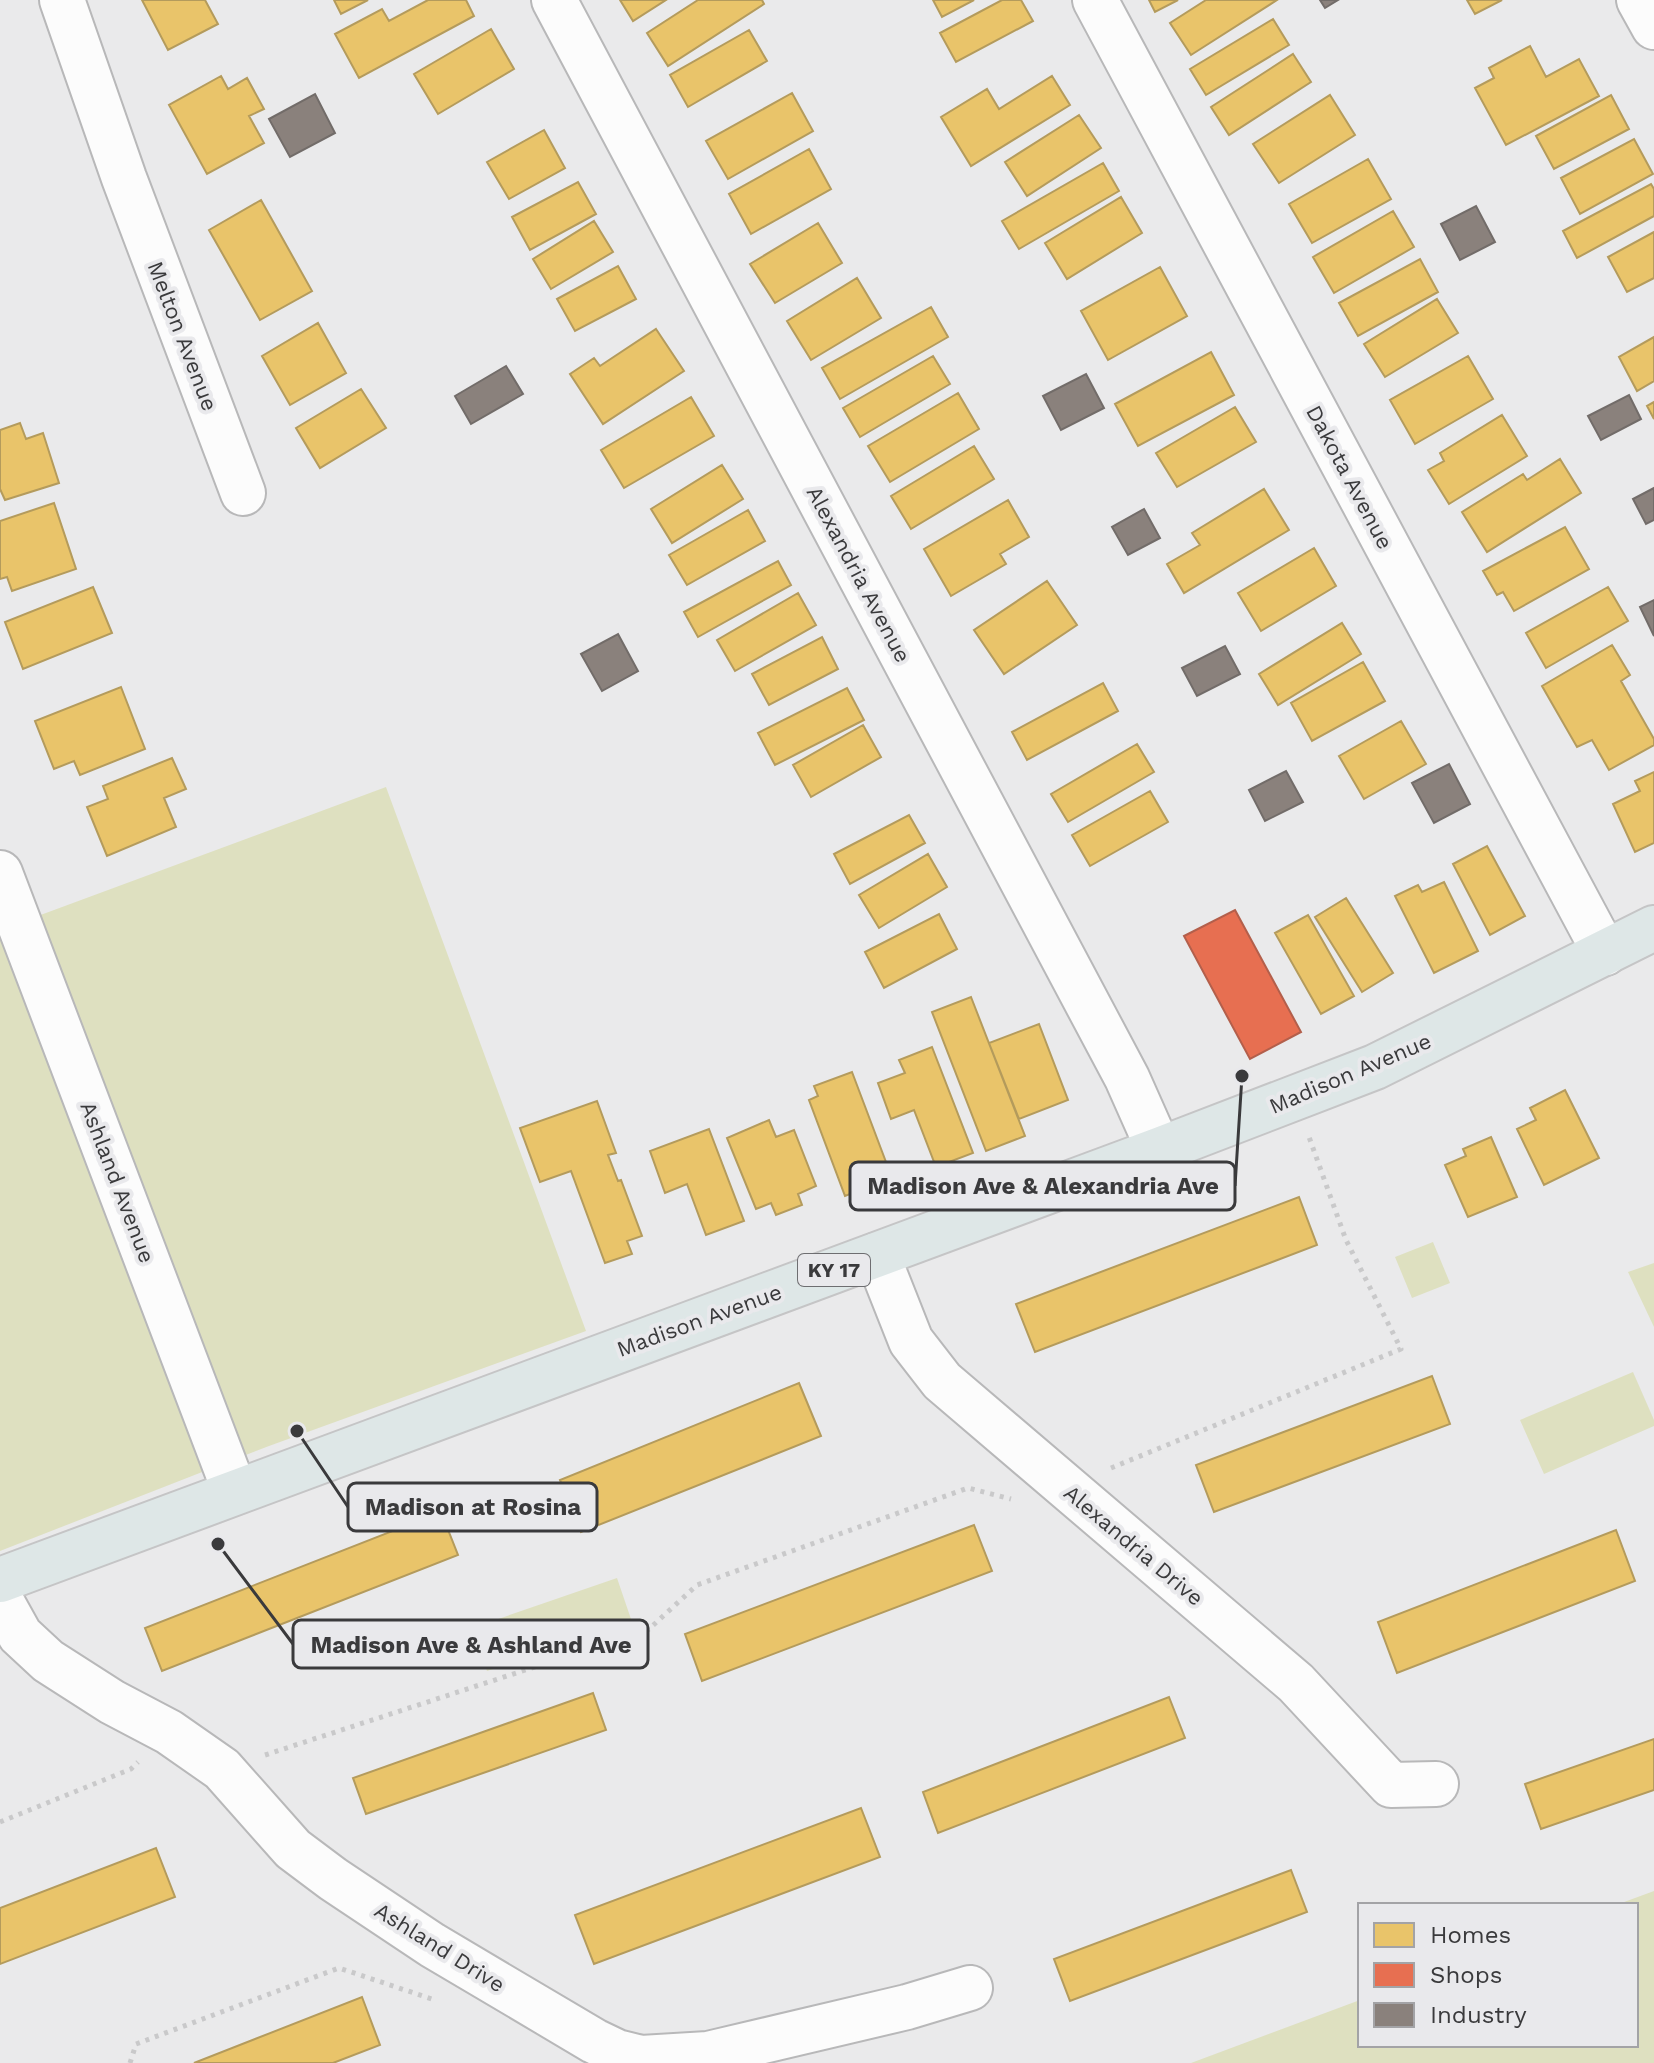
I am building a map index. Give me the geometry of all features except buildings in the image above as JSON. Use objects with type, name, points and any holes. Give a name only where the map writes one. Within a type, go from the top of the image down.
[{"type":"main road","name":"Madison Avenue","points":[[0,1580],[1375,1067],[1654,928]]},
{"type":"street","name":"Melton Avenue","points":[[62,0],[124,178],[243,493]]},
{"type":"street","name":"Alexandria Avenue","points":[[554,0],[1127,1078],[1159,1150]]},
{"type":"street","name":"Dakota Avenue","points":[[1095,0],[1605,953]]},
{"type":"street","points":[[1639,0],[1654,27]]},
{"type":"street","name":"Ashland Avenue","points":[[0,873],[235,1492]]},
{"type":"street","name":"Alexandria Drive","points":[[877,1255],[911,1341],[942,1381],[1296,1683],[1391,1785],[1436,1784]]},
{"type":"street","name":"Ashland Drive","points":[[0,1599],[20,1635],[48,1661],[112,1702],[169,1732],[222,1769],[293,1849],[383,1912],[617,2052],[641,2058],[708,2054],[907,2007],[970,1988]]},
{"type":"path","points":[[222,1769],[648,1630],[697,1585],[968,1488],[1017,1501],[1066,1487],[1401,1349],[1346,1240],[1296,1098]]},
{"type":"path","points":[[0,1822],[131,1769],[169,1732]]},
{"type":"path","points":[[130,2063],[136,2044],[339,1968],[434,2000],[482,1974]]},
{"type":"green space","points":[[386,787],[586,1331],[269,1446],[0,1551],[0,930]]},
{"type":"green space","points":[[1433,1242],[1450,1283],[1412,1298],[1395,1257]]},
{"type":"green space","points":[[1654,1263],[1654,1327],[1628,1272]]},
{"type":"green space","points":[[1633,1372],[1654,1426],[1544,1474],[1520,1420]]},
{"type":"green space","points":[[617,1578],[632,1622],[487,1671],[472,1628]]},
{"type":"green space","points":[[1654,1891],[1654,2063],[1191,2063],[1358,2001],[1358,2047],[1638,2047],[1638,1903],[1621,1903]]},
{"type":"place","name":"Madison Ave & Alexandria Ave","points":[[1242,1076]]},
{"type":"place","name":"Madison at Rosina","points":[[297,1431]]},
{"type":"place","name":"Madison Ave & Ashland Ave","points":[[218,1544]]}]
